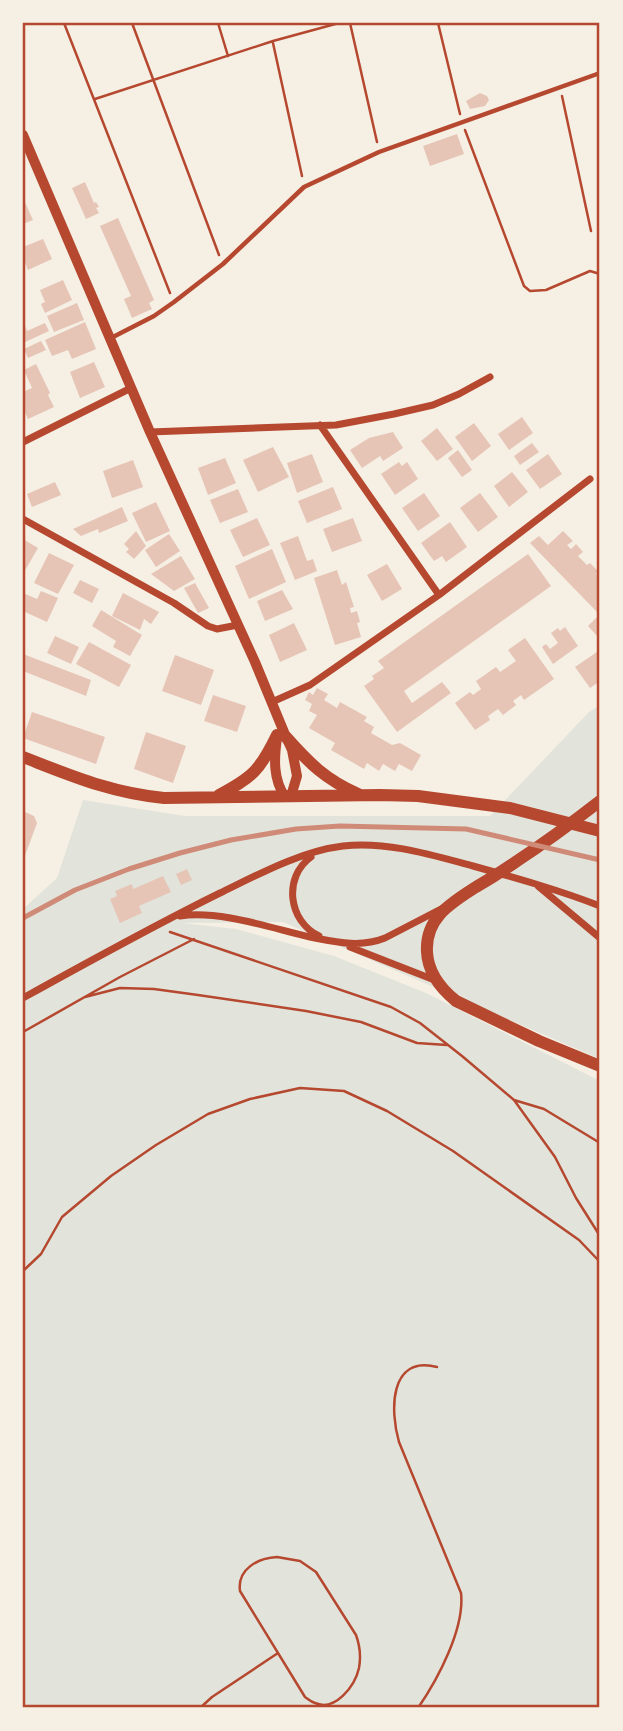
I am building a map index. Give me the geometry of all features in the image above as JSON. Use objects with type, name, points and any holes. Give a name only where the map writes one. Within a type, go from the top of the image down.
[{"type":"main road","points":[[215,797],[249,777],[260,766],[281,731],[327,778],[362,796]]},
{"type":"main road","points":[[23,757],[92,784],[126,793],[164,798],[418,796],[537,814],[600,831]]},
{"type":"main road","points":[[600,801],[556,834],[447,906],[432,927],[427,945],[428,963],[437,981],[456,1001],[539,1041],[600,1066]]},
{"type":"street","points":[[23,135],[150,432],[239,625],[272,702],[281,731],[292,750],[297,776],[288,797]]},
{"type":"street","points":[[150,432],[336,425],[433,405],[490,377]]},
{"type":"street","points":[[23,442],[131,388]]},
{"type":"street","points":[[320,425],[439,595]]},
{"type":"street","points":[[272,702],[310,685],[439,595],[590,479]]},
{"type":"street","points":[[23,519],[174,603],[208,626],[217,629],[239,625]]},
{"type":"street","points":[[281,731],[274,759],[278,783],[288,797]]},
{"type":"street","points":[[23,998],[88,961],[268,870],[317,852],[351,845],[387,847],[442,858],[535,883],[600,906]]},
{"type":"street","points":[[317,852],[298,871],[293,885],[293,903],[307,929],[332,942],[376,942],[447,906]]},
{"type":"street","points":[[535,883],[600,938]]},
{"type":"street","points":[[173,917],[203,914],[332,942],[365,952],[437,981]]},
{"type":"lane","points":[[110,338],[154,316],[223,264],[304,187],[379,152],[600,73]]},
{"type":"path","points":[[64,23],[174,302]]},
{"type":"path","points":[[132,23],[223,264]]},
{"type":"path","points":[[218,23],[228,56]]},
{"type":"path","points":[[94,99],[273,41],[339,23]]},
{"type":"path","points":[[350,23],[379,152]]},
{"type":"path","points":[[438,23],[461,122],[524,286],[530,291],[546,290],[590,271],[600,274]]},
{"type":"path","points":[[273,41],[304,187]]},
{"type":"path","points":[[560,86],[591,231]]},
{"type":"path","points":[[154,927],[391,1007],[420,1023],[514,1100],[555,1157],[600,1236]]},
{"type":"path","points":[[23,1032],[194,939]]},
{"type":"path","points":[[85,997],[120,988],[154,989],[306,1011],[361,1022],[417,1043],[447,1045]]},
{"type":"path","points":[[23,1271],[41,1254],[62,1217],[111,1176],[156,1145],[208,1114],[250,1099],[300,1088],[344,1091],[387,1111],[453,1151],[579,1240],[600,1262]]},
{"type":"path","points":[[514,1100],[544,1109],[600,1143]]},
{"type":"path","points":[[418,1708],[439,1674],[458,1626],[462,1604],[461,1593],[399,1442],[394,1424],[394,1405],[401,1376],[425,1364],[437,1367]]},
{"type":"path","points":[[277,1557],[300,1561],[316,1572],[356,1635],[359,1644],[359,1666],[352,1685],[344,1695],[330,1704],[322,1705],[305,1697],[278,1653],[240,1591],[239,1584],[244,1571],[250,1566],[277,1557]]},
{"type":"path","points":[[201,1708],[212,1697],[278,1653]]},
{"type":"shaded area","points":[[600,705],[600,1059],[283,922],[182,923],[236,929],[334,956],[426,993],[600,1081],[600,1708],[23,1708],[23,909],[57,878],[83,800],[185,816],[490,816],[589,712]]},
{"type":"building","points":[[480,93],[489,100],[485,106],[470,109],[466,101]]},
{"type":"building","points":[[457,134],[464,154],[430,166],[423,146]]},
{"type":"building","points":[[85,182],[94,203],[99,207],[96,208],[99,213],[86,219],[72,188]]},
{"type":"building","points":[[23,198],[33,220],[23,224]]},
{"type":"building","points":[[118,218],[154,300],[149,303],[152,309],[132,318],[124,299],[131,296],[100,226]]},
{"type":"building","points":[[43,239],[52,259],[28,270],[23,257],[23,247]]},
{"type":"building","points":[[63,280],[72,300],[45,313],[41,304],[45,302],[40,290]]},
{"type":"building","points":[[77,303],[84,320],[54,332],[47,316]]},
{"type":"building","points":[[23,320],[27,331],[45,323],[49,331],[23,343]]},
{"type":"building","points":[[85,322],[96,349],[72,359],[68,350],[52,356],[45,340]]},
{"type":"building","points":[[41,341],[46,350],[28,358],[24,349]]},
{"type":"building","points":[[94,362],[105,387],[80,398],[70,372]]},
{"type":"building","points":[[36,364],[54,407],[28,419],[23,408],[23,392],[32,388],[24,370]]},
{"type":"building","points":[[522,417],[533,433],[509,450],[498,434]]},
{"type":"building","points":[[474,423],[491,446],[472,461],[455,437]]},
{"type":"building","points":[[437,428],[453,449],[437,461],[421,441]]},
{"type":"building","points":[[393,432],[403,448],[383,461],[380,456],[362,468],[350,450],[369,438]]},
{"type":"building","points":[[532,443],[539,452],[520,465],[514,456]]},
{"type":"building","points":[[273,447],[289,477],[258,492],[243,460]]},
{"type":"building","points":[[458,450],[472,470],[462,477],[448,458]]},
{"type":"building","points":[[312,454],[323,482],[297,493],[287,463]]},
{"type":"building","points":[[548,454],[562,474],[540,489],[526,470]]},
{"type":"building","points":[[225,458],[236,483],[208,495],[198,468]]},
{"type":"building","points":[[133,460],[143,487],[112,498],[103,471]]},
{"type":"building","points":[[399,462],[402,466],[407,462],[418,479],[395,495],[381,474]]},
{"type":"building","points":[[512,472],[528,492],[509,507],[494,486]]},
{"type":"building","points":[[55,482],[61,495],[32,507],[27,494]]},
{"type":"building","points":[[333,487],[342,509],[307,523],[298,501]]},
{"type":"building","points":[[238,489],[248,512],[220,523],[210,500]]},
{"type":"building","points":[[424,493],[440,516],[418,531],[402,508]]},
{"type":"building","points":[[480,493],[498,517],[478,532],[460,508]]},
{"type":"building","points":[[156,502],[170,531],[146,542],[132,513]]},
{"type":"building","points":[[122,507],[128,521],[99,533],[98,529],[81,536],[73,529]]},
{"type":"building","points":[[257,518],[270,545],[243,557],[230,530]]},
{"type":"building","points":[[353,518],[362,541],[332,552],[323,529]]},
{"type":"building","points":[[450,522],[467,547],[446,562],[442,556],[434,561],[421,543]]},
{"type":"building","points":[[136,531],[146,546],[134,559],[126,552],[129,549],[124,544]]},
{"type":"building","points":[[563,531],[573,541],[567,545],[571,549],[576,544],[583,552],[578,556],[598,571],[598,576],[600,574],[598,613],[530,543],[539,536],[548,545]]},
{"type":"building","points":[[169,534],[180,551],[156,567],[145,550]]},
{"type":"building","points":[[298,536],[307,561],[313,559],[317,571],[295,580],[280,543]]},
{"type":"building","points":[[23,539],[38,548],[23,574]]},
{"type":"building","points":[[272,549],[286,582],[249,599],[235,566]]},
{"type":"building","points":[[49,553],[74,565],[58,594],[34,583]]},
{"type":"building","points":[[528,554],[551,586],[404,691],[412,703],[442,682],[451,693],[397,732],[364,686],[384,668],[378,661]]},
{"type":"building","points":[[181,556],[195,579],[174,591],[151,574]]},
{"type":"building","points":[[387,564],[402,589],[382,601],[367,575]]},
{"type":"building","points":[[337,570],[342,585],[346,582],[354,607],[350,608],[351,613],[357,611],[361,637],[335,645],[314,578]]},
{"type":"building","points":[[80,580],[99,589],[92,603],[73,593]]},
{"type":"building","points":[[195,583],[209,608],[198,613],[184,588]]},
{"type":"building","points":[[282,590],[293,609],[265,621],[257,601]]},
{"type":"building","points":[[41,591],[58,598],[47,622],[23,611],[23,593],[37,599]]},
{"type":"building","points":[[123,593],[159,612],[151,624],[144,619],[140,630],[112,616]]},
{"type":"building","points":[[101,610],[142,635],[130,656],[113,647],[116,641],[92,626]]},
{"type":"building","points":[[600,614],[600,633],[597,636],[588,626]]},
{"type":"building","points":[[294,623],[307,650],[280,662],[269,635]]},
{"type":"building","points":[[565,627],[578,646],[553,664],[542,647],[546,644],[550,649],[558,643],[551,633]]},
{"type":"building","points":[[55,636],[79,647],[71,664],[47,653]]},
{"type":"building","points":[[525,638],[554,679],[524,700],[521,695],[513,701],[516,705],[503,715],[498,709],[488,716],[490,720],[475,730],[455,703],[470,692],[473,695],[481,689],[476,681],[496,667],[500,672],[516,661],[508,650]]},
{"type":"building","points":[[89,642],[131,665],[119,687],[76,664]]},
{"type":"building","points":[[600,650],[600,681],[590,688],[575,667]]},
{"type":"building","points":[[23,654],[91,680],[86,696],[23,671]]},
{"type":"building","points":[[175,655],[214,670],[201,705],[162,691]]},
{"type":"building","points":[[317,688],[328,694],[324,700],[337,708],[340,702],[367,717],[364,721],[374,727],[371,733],[392,745],[400,743],[421,755],[412,771],[399,764],[395,771],[383,764],[379,771],[367,763],[364,769],[331,750],[335,743],[309,728],[317,715],[309,711],[312,704],[305,700],[309,692],[313,695]]},
{"type":"building","points":[[213,695],[246,706],[237,732],[204,721]]},
{"type":"building","points":[[32,712],[105,737],[96,764],[23,738]]},
{"type":"building","points":[[146,732],[186,746],[173,783],[134,769]]},
{"type":"building","points":[[23,811],[34,816],[37,823],[23,861]]},
{"type":"building","points":[[187,869],[192,880],[181,885],[176,874]]},
{"type":"building","points":[[163,876],[171,892],[139,906],[142,913],[120,923],[110,899],[117,896],[115,891],[132,884],[133,889]]},
{"type":"railway","points":[[23,918],[75,890],[129,869],[231,840],[296,829],[340,826],[466,829],[600,860]]}]
